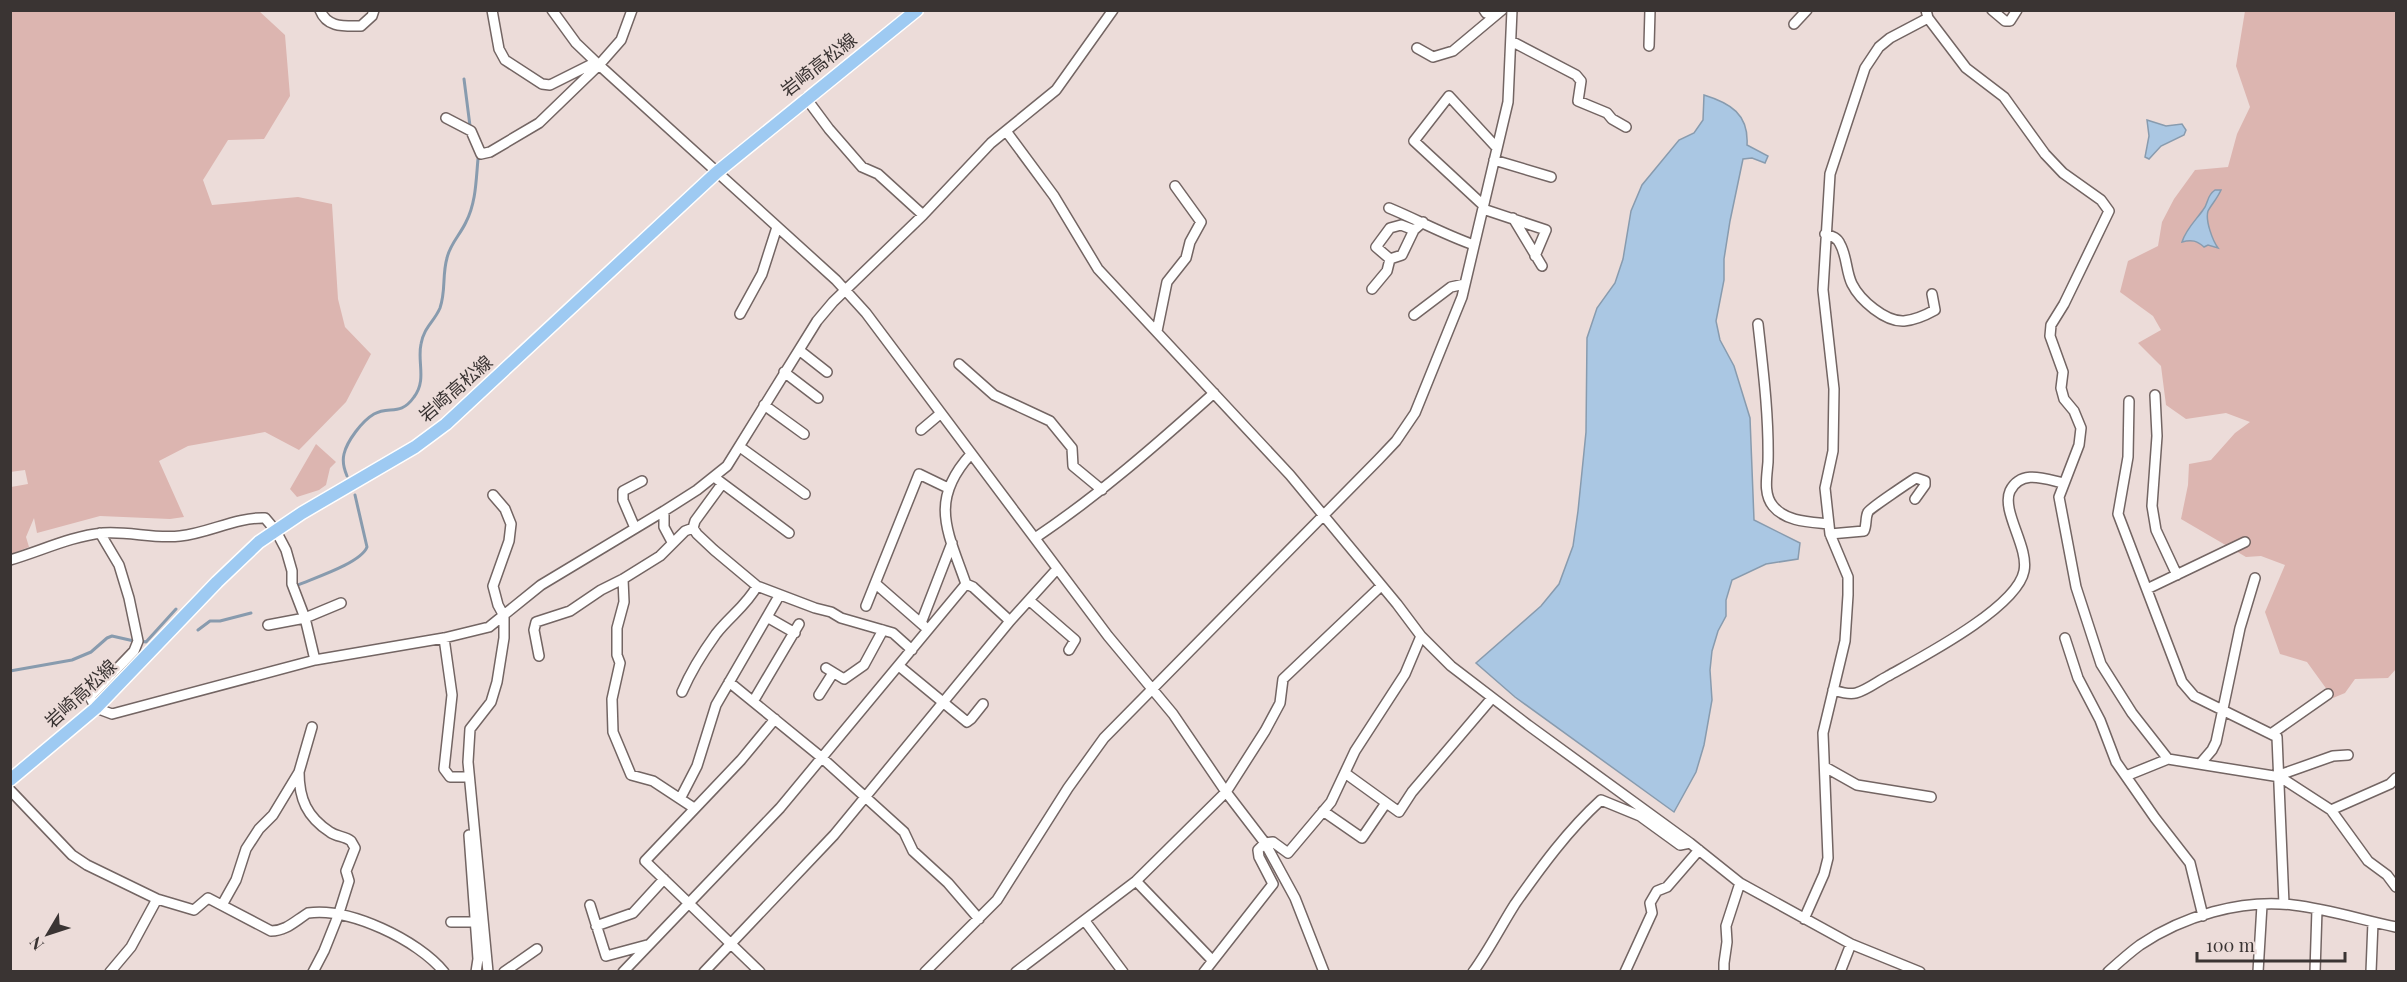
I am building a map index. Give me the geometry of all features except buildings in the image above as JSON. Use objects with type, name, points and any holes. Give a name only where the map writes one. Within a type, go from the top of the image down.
[{"type":"main road","name":"岩崎高松線","points":[[10,780],[96,708],[217,582],[259,542],[302,513],[416,447],[446,424],[716,173],[917,10]]},
{"type":"street","points":[[320,10],[324,19],[331,23],[340,26],[361,26],[372,16],[374,10]]},
{"type":"street","points":[[492,10],[499,49],[504,60],[542,84],[550,85],[597,63]]},
{"type":"street","points":[[552,10],[576,42],[597,63],[846,290],[866,313],[1108,636],[1152,688],[1265,843],[1295,898],[1324,972]]},
{"type":"street","points":[[446,118],[471,131],[481,154],[490,152],[539,123],[621,40],[632,10]]},
{"type":"street","points":[[912,650],[893,633],[779,596],[757,586],[696,534],[693,528],[695,520],[708,506],[718,480],[817,321],[1006,131],[1056,90],[1113,10]]},
{"type":"street","points":[[1484,10],[1486,13],[1489,10]]},
{"type":"street","points":[[1417,48],[1433,57],[1453,51],[1502,10]]},
{"type":"street","points":[[925,972],[979,919],[1009,884],[1084,764],[1104,738],[1325,516],[1396,441],[1415,413],[1462,297],[1508,102],[1512,10]]},
{"type":"street","points":[[1649,46],[1650,10]]},
{"type":"street","points":[[1794,24],[1808,10]]},
{"type":"street","points":[[1992,10],[2005,21],[2010,21],[2017,10]]},
{"type":"street","points":[[1804,919],[1828,858],[1823,733],[1845,641],[1848,577],[1830,534],[1825,488],[1833,451],[1834,388],[1823,290],[1830,174],[1865,68],[1880,47],[1890,38],[1927,14],[1966,68],[2004,97],[2045,154],[2063,172],[2101,200],[2109,211],[2069,294],[2050,325],[2050,336],[2063,372],[2061,388],[2064,399],[2074,411],[2081,428],[2079,445],[2059,497],[2076,587],[2101,664],[2132,713],[2168,759]]},
{"type":"street","points":[[1511,41],[1576,75],[1581,81],[1578,101],[1607,113],[1626,128]]},
{"type":"street","points":[[1497,148],[1449,96],[1414,141],[1483,207],[1546,230],[1535,256]]},
{"type":"street","points":[[806,98],[862,167],[878,174],[923,215]]},
{"type":"street","points":[[1006,131],[1054,196],[1098,268],[1325,516],[1420,636],[1451,666],[1700,850],[1740,884],[1851,944],[1920,972]]},
{"type":"street","points":[[1494,160],[1551,177]]},
{"type":"street","points":[[1157,331],[1167,282],[1186,258],[1190,242],[1201,222],[1175,186]]},
{"type":"street","points":[[1389,208],[1423,222],[1450,237],[1474,245]]},
{"type":"street","points":[[1513,218],[1542,266]]},
{"type":"street","points":[[1390,259],[1402,255],[1414,230],[1423,222]]},
{"type":"street","points":[[1390,259],[1376,247],[1390,228],[1401,225],[1414,230]]},
{"type":"street","points":[[740,314],[762,274],[777,227]]},
{"type":"street","points":[[1825,234],[1833,236],[1840,243],[1852,284],[1859,295],[1894,320],[1904,321],[1925,316],[1935,310],[1932,294]]},
{"type":"street","points":[[1372,289],[1387,271],[1390,259]]},
{"type":"street","points":[[1414,315],[1451,287],[1465,284]]},
{"type":"street","points":[[1758,324],[1768,439],[1766,490],[1771,504],[1780,513],[1796,520],[1829,524]]},
{"type":"street","points":[[799,350],[827,372]]},
{"type":"street","points":[[959,364],[994,395],[1050,421],[1072,448],[1073,465],[1102,490]]},
{"type":"street","points":[[784,372],[818,398]]},
{"type":"street","points":[[1035,538],[1132,467],[1214,393]]},
{"type":"street","points":[[2155,395],[2157,436],[2152,506],[2156,530],[2177,575]]},
{"type":"street","points":[[2128,401],[2128,457],[2118,514],[2182,682],[2194,696],[2277,737],[2284,904]]},
{"type":"street","points":[[764,405],[804,434]]},
{"type":"street","points":[[921,430],[940,414]]},
{"type":"street","points":[[740,447],[805,494]]},
{"type":"street","points":[[971,454],[960,466],[948,488],[945,497],[945,518],[966,584],[973,587],[1010,621]]},
{"type":"street","points":[[866,606],[919,474],[948,488]]},
{"type":"street","points":[[1833,690],[1856,693],[1944,645],[2001,602],[2019,585],[2024,573],[2025,557],[2008,504],[2009,494],[2023,478],[2032,477],[2063,483]]},
{"type":"street","points":[[1830,534],[1864,531],[1870,509],[1886,501],[1905,484],[1916,478],[1925,481],[1916,500]]},
{"type":"street","points":[[100,534],[119,565],[138,641],[134,651],[90,697],[96,708],[112,714],[315,660],[444,638],[489,627],[542,585],[718,480]]},
{"type":"street","points":[[718,480],[789,533]]},
{"type":"street","points":[[635,528],[623,500],[623,491],[642,481]]},
{"type":"street","points":[[488,972],[469,777],[468,742],[470,729],[490,702],[497,682],[504,638],[504,616],[498,605],[493,586],[509,541],[511,524],[505,508],[493,495]]},
{"type":"street","points":[[664,511],[664,527],[672,542]]},
{"type":"street","points":[[10,560],[76,538],[100,534],[128,532],[159,537],[181,536],[250,517],[265,518],[276,531],[285,549],[292,571],[292,584],[305,618],[315,660]]},
{"type":"street","points":[[539,656],[534,630],[536,622],[570,611],[660,556],[672,542],[685,531],[693,528]]},
{"type":"street","points":[[2147,589],[2245,542]]},
{"type":"street","points":[[623,972],[780,808],[912,650],[925,626],[952,543]]},
{"type":"street","points":[[704,972],[834,835],[1010,621],[1057,569]]},
{"type":"street","points":[[2200,764],[2216,742],[2240,628],[2255,578]]},
{"type":"street","points":[[623,579],[624,602],[617,628],[620,663],[612,699],[613,732],[631,775],[653,781],[665,790],[681,797],[694,808]]},
{"type":"street","points":[[876,584],[925,626]]},
{"type":"street","points":[[925,626],[966,584]]},
{"type":"street","points":[[682,692],[690,673],[717,633],[752,596],[757,586]]},
{"type":"street","points":[[1016,972],[1136,881],[1226,792],[1280,703],[1283,679],[1381,586]]},
{"type":"street","points":[[681,797],[697,766],[716,705],[779,596]]},
{"type":"street","points":[[1030,601],[1075,640],[1069,650]]},
{"type":"street","points":[[268,625],[305,618],[341,603]]},
{"type":"street","points":[[754,700],[797,628],[767,617]]},
{"type":"street","points":[[819,695],[830,670],[844,679],[864,665],[883,630]]},
{"type":"street","points":[[1204,972],[1273,884],[1259,857],[1258,850],[1265,843],[1273,842],[1288,853],[1331,802],[1355,751],[1405,674],[1420,636]]},
{"type":"street","points":[[444,638],[452,695],[444,769],[450,777],[469,777]]},
{"type":"street","points":[[2064,638],[2078,678],[2100,720],[2116,762],[2190,863],[2203,916]]},
{"type":"street","points":[[898,666],[967,722],[983,704]]},
{"type":"street","points":[[729,682],[754,700],[821,757],[904,832],[913,851],[948,883],[979,919]]},
{"type":"street","points":[[2271,734],[2328,694]]},
{"type":"street","points":[[1344,773],[1399,812],[1412,792],[1492,698]]},
{"type":"street","points":[[760,972],[645,861],[741,760],[776,719]]},
{"type":"street","points":[[222,904],[236,880],[246,849],[259,829],[273,815],[299,772],[312,727]]},
{"type":"street","points":[[2280,777],[2285,773],[2333,756],[2348,755]]},
{"type":"street","points":[[2126,776],[2168,759],[2280,777],[2331,810],[2368,861],[2386,874],[2397,886]]},
{"type":"street","points":[[1825,767],[1857,785],[1931,797]]},
{"type":"street","points":[[299,772],[300,796],[308,812],[328,831],[347,838],[355,848],[346,871],[349,882],[338,916],[313,972]]},
{"type":"street","points":[[2331,810],[2390,784],[2397,778]]},
{"type":"street","points":[[10,790],[72,855],[87,866],[157,899],[194,910],[208,898],[271,931],[287,928],[308,913],[338,916],[397,936],[424,952],[441,968],[429,972]]},
{"type":"street","points":[[1473,972],[1554,850],[1601,800],[1640,816],[1680,844],[1690,843]]},
{"type":"street","points":[[1323,811],[1362,837],[1386,803]]},
{"type":"street","points":[[472,808],[467,808],[478,959],[476,972]]},
{"type":"street","points":[[1625,972],[1652,913],[1650,903],[1657,891],[1668,887],[1700,850]]},
{"type":"street","points":[[596,926],[633,913],[663,879]]},
{"type":"street","points":[[1136,881],[1212,960]]},
{"type":"street","points":[[1724,972],[1726,926],[1740,884]]},
{"type":"street","points":[[110,972],[131,947],[157,899]]},
{"type":"street","points":[[2108,972],[2140,945],[2182,922],[2224,909],[2284,904],[2397,927]]},
{"type":"street","points":[[590,905],[606,956],[650,944]]},
{"type":"street","points":[[2258,972],[2262,905]]},
{"type":"street","points":[[2315,972],[2317,909]]},
{"type":"street","points":[[451,922],[474,921]]},
{"type":"street","points":[[1085,921],[1124,972]]},
{"type":"street","points":[[2371,972],[2373,922]]},
{"type":"street","points":[[1840,972],[1851,944]]},
{"type":"street","points":[[504,972],[537,948]]},
{"type":"street","points":[[933,964],[942,972]]},
{"type":"shaded area","points":[[10,11],[259,11],[285,35],[290,96],[264,139],[228,140],[203,180],[212,205],[298,197],[332,204],[338,299],[345,327],[371,354],[346,402],[299,450],[265,432],[188,446],[159,461],[184,517],[170,519],[100,516],[37,533],[34,518],[26,537],[29,547],[11,554],[11,487],[28,484],[25,470],[10,472]]},
{"type":"shaded area","points":[[2245,11],[2396,11],[2396,669],[2388,678],[2355,679],[2345,693],[2333,698],[2307,662],[2280,654],[2265,612],[2285,565],[2261,556],[2246,557],[2181,519],[2188,485],[2189,464],[2211,460],[2235,433],[2250,422],[2226,413],[2186,419],[2166,405],[2161,366],[2138,343],[2161,330],[2153,316],[2120,292],[2128,261],[2158,246],[2162,222],[2174,199],[2195,170],[2228,167],[2237,134],[2250,107],[2236,66]]},
{"type":"shaded area","points":[[316,444],[336,462],[330,468],[326,485],[319,490],[297,497],[290,489]]},
{"type":"water","points":[[1704,95],[1736,111],[1745,125],[1747,145],[1768,156],[1765,163],[1752,158],[1743,159],[1730,221],[1724,259],[1724,280],[1716,321],[1720,340],[1734,366],[1750,418],[1754,520],[1800,543],[1798,559],[1766,564],[1732,580],[1726,600],[1726,616],[1718,631],[1712,651],[1710,670],[1712,700],[1704,745],[1696,772],[1674,812],[1515,697],[1476,663],[1541,606],[1559,584],[1573,546],[1578,511],[1586,432],[1587,338],[1597,308],[1615,283],[1623,259],[1631,211],[1642,185],[1679,140],[1694,133],[1703,120]]},
{"type":"water","points":[[2147,120],[2166,126],[2182,124],[2186,130],[2184,135],[2161,146],[2149,159],[2145,157],[2149,136]]},
{"type":"water","points":[[2215,190],[2221,190],[2208,211],[2208,220],[2218,248],[2208,245],[2204,247],[2192,241],[2182,242],[2205,207],[2210,195]]},
{"type":"waterway","points":[[464,79],[470,126]]},
{"type":"waterway","points":[[347,476],[343,460],[344,454],[348,443],[360,426],[374,414],[404,407],[418,391],[421,378],[422,338],[440,308],[448,253],[472,207],[478,159]]},
{"type":"waterway","points":[[298,585],[347,564],[356,559],[367,547],[355,495]]},
{"type":"waterway","points":[[141,641],[146,642],[176,609]]},
{"type":"waterway","points":[[198,630],[210,621],[220,621],[251,613]]},
{"type":"waterway","points":[[10,671],[72,660],[91,652],[112,636],[134,641]]}]
